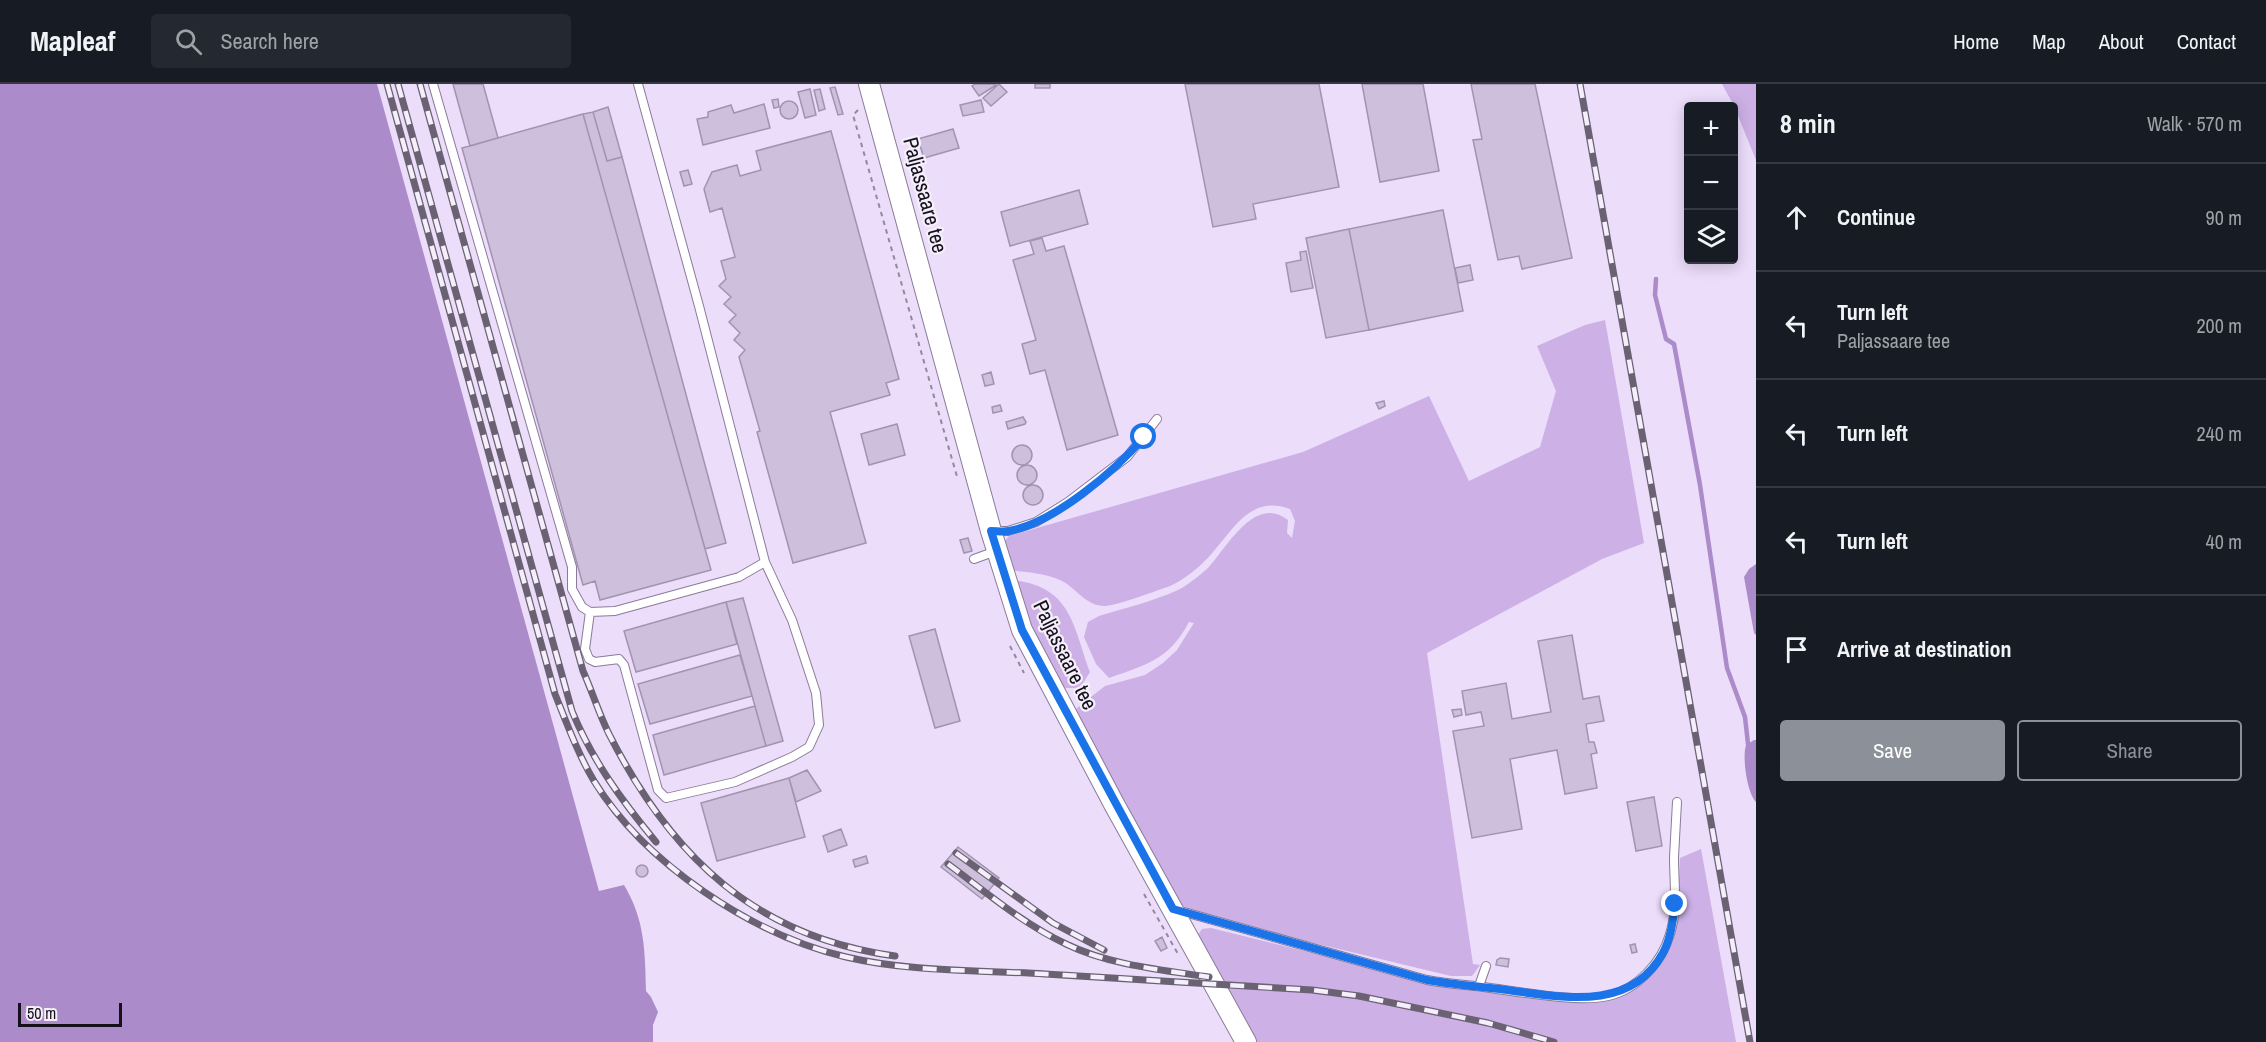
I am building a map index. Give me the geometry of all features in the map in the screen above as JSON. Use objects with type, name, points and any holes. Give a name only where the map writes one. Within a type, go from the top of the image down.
[{"type":"street","name":"Paljassaare tee","points":[[869,84],[996,551],[1022,630],[1246,1042]]},
{"type":"lane","points":[[433,84],[454,150],[572,567],[572,589],[582,607],[590,612],[615,611],[740,577],[765,562]]},
{"type":"lane","points":[[590,612],[585,649],[589,659],[595,662],[619,659],[624,665],[658,790],[666,798],[735,782],[809,747],[819,725],[816,693],[792,620],[765,562],[699,306],[638,84]]},
{"type":"lane","points":[[991,531],[1008,531],[1036,522],[1068,502],[1103,478],[1127,457],[1157,419]]},
{"type":"lane","points":[[974,559],[996,551]]},
{"type":"lane","points":[[1173,909],[1427,980],[1455,985],[1577,997],[1609,996],[1648,973],[1663,953],[1671,933],[1675,904],[1674,857],[1677,802]]},
{"type":"lane","points":[[1479,986],[1486,966]]},
{"type":"shaded area","points":[[0,84],[377,84],[599,891],[624,885],[640,923],[646,991],[658,1012],[653,1025],[653,1042],[0,1042]]},
{"type":"shaded area","points":[[1722,84],[1756,84],[1756,160],[1738,116],[1738,102],[1732,102]]},
{"type":"shaded area","points":[[1605,320],[1644,543],[1602,559],[1427,653],[1473,964],[1480,965],[1472,976],[1451,976],[1214,919],[1183,906],[1174,898],[1074,716],[1077,708],[1105,686],[1145,675],[1163,663],[1177,650],[1194,623],[1189,622],[1173,645],[1156,659],[1109,678],[1096,664],[1084,637],[1088,622],[1099,616],[1182,588],[1208,568],[1233,537],[1253,518],[1264,514],[1276,514],[1288,520],[1287,533],[1292,538],[1295,521],[1290,509],[1265,506],[1254,510],[1237,524],[1204,562],[1182,580],[1147,594],[1105,606],[1092,603],[1057,579],[1036,573],[1009,571],[1004,542],[1009,536],[1303,452],[1429,396],[1469,481],[1540,447],[1556,391],[1537,346],[1585,325]]},
{"type":"shaded area","points":[[1756,564],[1756,635],[1744,577]]},
{"type":"shaded area","points":[[1012,580],[1047,590],[1067,611],[1090,672],[1080,688],[1066,688],[1052,676]]},
{"type":"shaded area","points":[[1756,740],[1756,802],[1750,791],[1746,775],[1745,758],[1746,745]]},
{"type":"shaded area","points":[[1701,849],[1736,1042],[1254,1042],[1196,938],[1202,929],[1211,928],[1437,984],[1570,1002],[1614,998],[1641,984],[1659,966],[1670,945],[1677,924],[1680,858]]},
{"type":"building","points":[[453,84],[483,84],[498,138],[470,146]]},
{"type":"building","points":[[975,84],[996,85],[979,96],[972,86]]},
{"type":"building","points":[[999,84],[1007,92],[991,106],[983,98]]},
{"type":"building","points":[[1035,84],[1050,84],[1050,88],[1035,88]]},
{"type":"building","points":[[1185,84],[1319,84],[1339,187],[1253,204],[1256,219],[1213,227]]},
{"type":"building","points":[[1362,84],[1423,84],[1439,171],[1380,182]]},
{"type":"building","points":[[1471,84],[1535,84],[1572,258],[1522,269],[1519,256],[1498,260],[1473,140],[1482,139]]},
{"type":"building","points":[[835,87],[843,114],[838,115],[830,88]]},
{"type":"building","points":[[810,89],[816,115],[805,118],[798,92]]},
{"type":"building","points":[[820,89],[825,109],[819,111],[814,90]]},
{"type":"building","points":[[778,99],[779,107],[774,108],[772,100]]},
{"type":"building","points":[[981,100],[984,112],[963,116],[960,105]]},
{"type":"building","points":[[789,101],[795,104],[798,110],[795,116],[789,119],[783,116],[780,110],[783,104]]},
{"type":"building","points":[[764,104],[770,128],[703,145],[697,119],[708,117],[708,112],[731,105],[734,113]]},
{"type":"building","points":[[608,107],[622,157],[607,161],[593,112]]},
{"type":"building","points":[[593,112],[607,161],[622,157],[726,543],[705,549],[583,114]]},
{"type":"building","points":[[583,114],[711,570],[600,600],[595,581],[583,585],[462,148]]},
{"type":"building","points":[[953,129],[959,148],[924,158],[918,139]]},
{"type":"building","points":[[831,131],[899,379],[886,383],[890,395],[830,412],[866,543],[793,563],[739,357],[745,350],[734,340],[740,333],[729,322],[736,315],[724,304],[731,297],[719,286],[726,279],[721,261],[735,257],[722,208],[710,212],[704,189],[712,172],[737,165],[740,176],[761,170],[756,151]]},
{"type":"building","points":[[688,170],[692,184],[684,186],[680,172]]},
{"type":"building","points":[[1079,190],[1088,224],[1010,246],[1001,212]]},
{"type":"building","points":[[1443,210],[1463,311],[1369,330],[1349,229]]},
{"type":"building","points":[[1349,229],[1369,330],[1326,338],[1306,238]]},
{"type":"building","points":[[1042,238],[1046,251],[1064,246],[1118,435],[1067,450],[1045,370],[1030,374],[1022,344],[1036,340],[1013,260],[1034,254],[1030,241]]},
{"type":"building","points":[[1306,251],[1313,288],[1291,292],[1286,263],[1301,260],[1300,252]]},
{"type":"building","points":[[1470,265],[1473,280],[1458,283],[1455,268]]},
{"type":"building","points":[[991,372],[994,384],[985,386],[982,375]]},
{"type":"building","points":[[1384,401],[1385,406],[1379,409],[1376,403]]},
{"type":"building","points":[[1000,405],[1002,411],[993,413],[992,407]]},
{"type":"building","points":[[1023,417],[1025,424],[1008,429],[1006,422]]},
{"type":"building","points":[[897,424],[905,455],[869,465],[861,434]]},
{"type":"building","points":[[1022,445],[1029,448],[1032,455],[1029,462],[1022,465],[1015,462],[1012,455],[1015,448]]},
{"type":"building","points":[[1027,465],[1034,468],[1037,475],[1034,482],[1027,485],[1020,482],[1017,475],[1020,468]]},
{"type":"building","points":[[1033,485],[1040,488],[1043,495],[1040,502],[1033,505],[1026,502],[1023,495],[1026,488]]},
{"type":"building","points":[[968,538],[972,551],[964,553],[960,540]]},
{"type":"building","points":[[743,598],[783,741],[766,746],[726,602]]},
{"type":"building","points":[[726,602],[737,644],[636,672],[624,631]]},
{"type":"building","points":[[935,629],[960,721],[935,728],[909,636]]},
{"type":"building","points":[[1572,635],[1583,699],[1599,696],[1604,721],[1586,724],[1589,742],[1594,742],[1597,753],[1591,754],[1597,788],[1565,794],[1557,750],[1510,759],[1522,829],[1472,838],[1453,731],[1484,726],[1481,712],[1466,715],[1462,691],[1506,683],[1512,719],[1551,712],[1538,641]]},
{"type":"building","points":[[740,655],[752,696],[650,724],[638,684]]},
{"type":"building","points":[[755,706],[766,746],[664,775],[653,735]]},
{"type":"building","points":[[1461,709],[1462,715],[1454,717],[1452,710]]},
{"type":"building","points":[[807,770],[821,791],[796,802],[789,778]]},
{"type":"building","points":[[789,778],[805,837],[717,861],[701,803]]},
{"type":"building","points":[[1654,797],[1662,846],[1636,851],[1627,802]]},
{"type":"building","points":[[841,829],[847,845],[828,852],[823,836]]},
{"type":"building","points":[[958,847],[999,878],[982,899],[941,867]]},
{"type":"building","points":[[866,856],[868,863],[855,867],[853,860]]},
{"type":"building","points":[[644,865],[648,871],[644,877],[640,877],[636,869]]},
{"type":"building","points":[[1162,937],[1167,948],[1161,951],[1155,941]]},
{"type":"building","points":[[1635,944],[1637,952],[1632,953],[1630,945]]},
{"type":"building","points":[[1500,958],[1509,959],[1508,967],[1496,965]]},
{"type":"waterway","points":[[1656,279],[1655,295],[1666,339],[1674,344],[1700,485],[1727,668],[1745,717],[1748,744]]},
{"type":"railway","points":[[387,84],[555,694],[578,750],[594,781],[616,811],[642,840],[672,867],[704,892],[739,914],[775,932],[811,947],[870,962],[945,970],[1312,990],[1359,996],[1488,1023],[1554,1042]]},
{"type":"railway","points":[[398,84],[572,711],[609,780],[656,842]]},
{"type":"railway","points":[[420,84],[583,671],[609,734],[633,778],[660,817],[690,853],[723,884],[759,910],[800,930],[845,946],[895,956]]},
{"type":"railway","points":[[1580,84],[1750,1042]]},
{"type":"railway","points":[[956,853],[1053,923],[1104,950]]},
{"type":"railway","points":[[948,864],[1020,917],[1066,944],[1118,962],[1209,977]]},
{"type":"route","points":[[1144,437],[1127,457],[1103,478],[1036,522],[1008,531],[991,531],[1022,630],[1114,804],[1173,909],[1427,980],[1455,985],[1577,997],[1609,996],[1648,973],[1663,953],[1671,933],[1675,904]]}]
